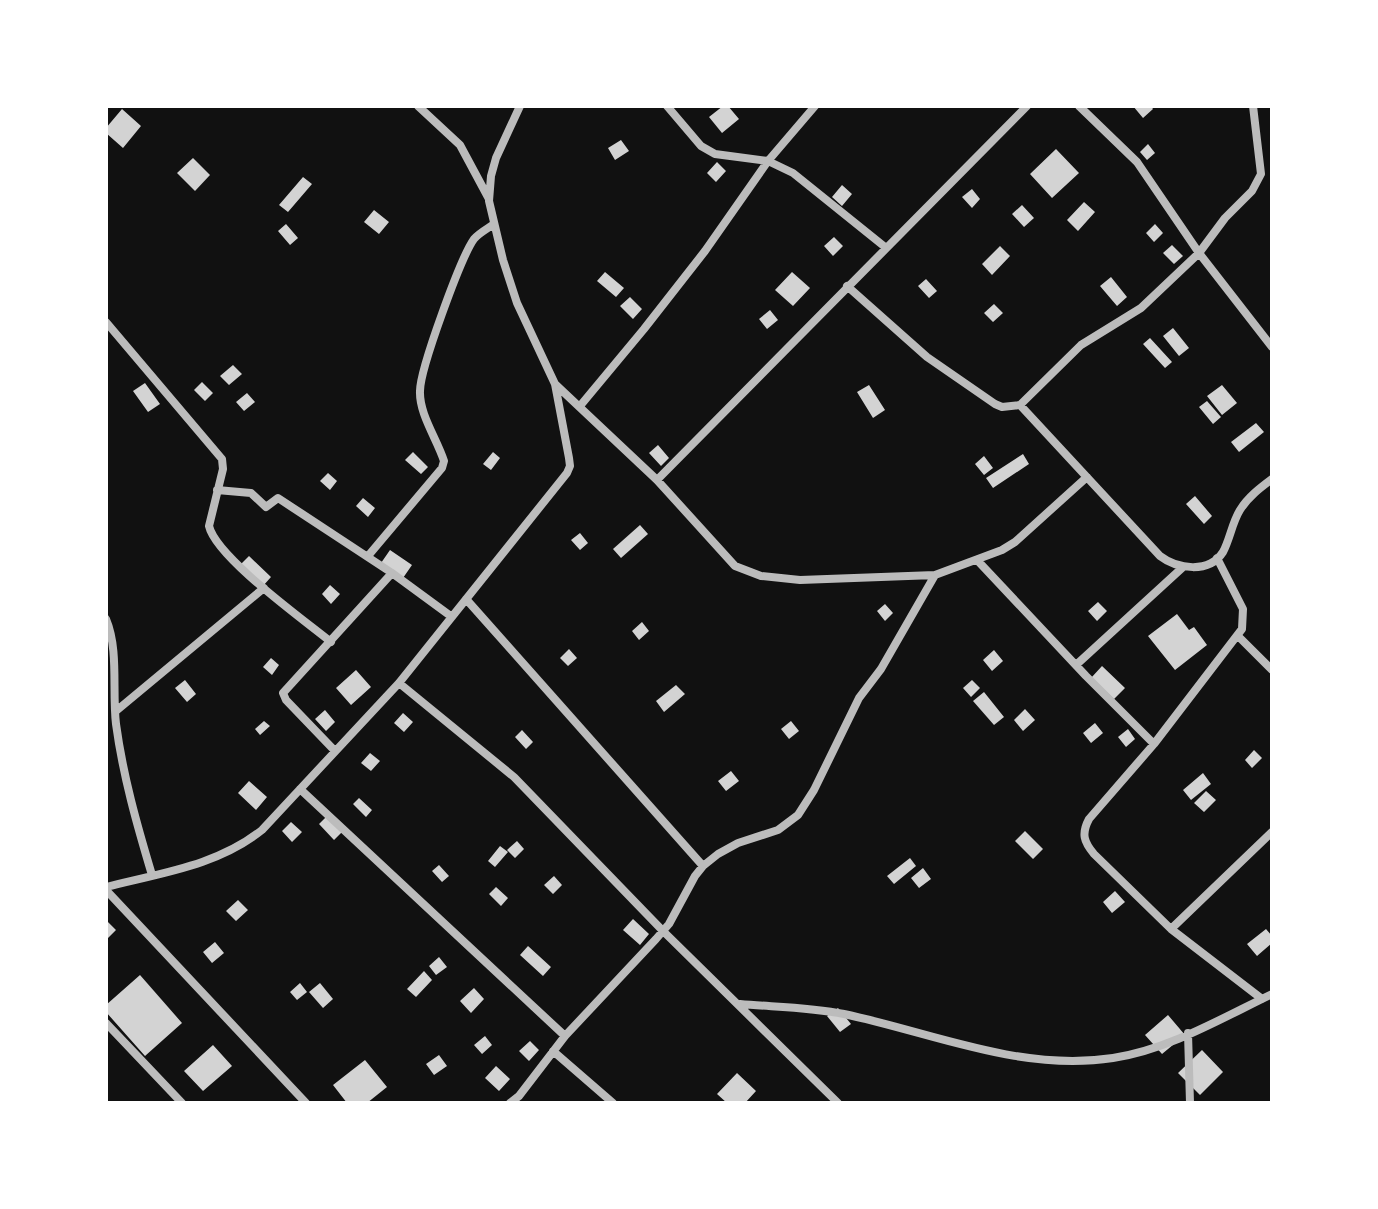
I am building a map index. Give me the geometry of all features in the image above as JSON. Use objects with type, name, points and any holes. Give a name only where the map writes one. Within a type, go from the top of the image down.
[{"type":"street","points":[[306,1103],[106,888],[223,856],[262,830],[399,683],[570,466],[555,384],[517,303],[489,201],[460,145],[418,106]]},
{"type":"street","points":[[489,201],[496,158],[520,106]]},
{"type":"street","points":[[667,106],[701,146],[715,154],[768,161],[793,173],[885,247]]},
{"type":"street","points":[[580,406],[705,251],[768,161],[815,106]]},
{"type":"street","points":[[657,480],[1027,106]]},
{"type":"street","points":[[1079,106],[1137,162],[1199,253],[1272,347]]},
{"type":"street","points":[[1253,106],[1261,174]]},
{"type":"street","points":[[847,286],[927,357],[995,404],[1002,407],[1020,405],[1081,345],[1128,318],[1199,253],[1272,163]]},
{"type":"street","points":[[368,556],[442,468],[444,461],[421,402],[420,386],[437,328],[469,249],[480,233],[494,224]]},
{"type":"street","points":[[106,322],[222,459],[223,469],[210,532],[230,557],[264,588],[331,642]]},
{"type":"street","points":[[555,384],[657,480],[721,553],[735,566],[753,573],[800,580],[935,575],[1015,542],[1087,477]]},
{"type":"street","points":[[1020,405],[1160,556],[1182,568],[1195,567],[1217,558],[1246,501],[1272,479]]},
{"type":"street","points":[[217,490],[251,493],[266,507],[278,498],[368,556],[452,617]]},
{"type":"street","points":[[1217,558],[1243,609],[1244,619],[1238,636],[1154,744],[1089,819],[1083,831],[1085,843],[1094,854],[1171,929],[1262,999]]},
{"type":"street","points":[[977,560],[1154,744]]},
{"type":"street","points":[[1076,665],[1182,568]]},
{"type":"street","points":[[335,751],[286,700],[283,693],[392,573]]},
{"type":"street","points":[[510,1103],[519,1096],[565,1036],[663,931],[703,866],[738,843],[778,830],[798,815],[814,790],[859,698],[881,669],[935,575]]},
{"type":"street","points":[[116,711],[264,588]]},
{"type":"street","points":[[466,599],[703,866]]},
{"type":"street","points":[[106,619],[111,637],[116,711],[130,802],[152,875]]},
{"type":"street","points":[[1238,636],[1272,670]]},
{"type":"street","points":[[399,683],[514,777],[663,931],[838,1103]]},
{"type":"street","points":[[300,789],[565,1036]]},
{"type":"street","points":[[1171,929],[1272,832]]},
{"type":"street","points":[[740,1004],[825,1010],[1022,1059],[1056,1063],[1117,1058],[1188,1033],[1272,994]]},
{"type":"street","points":[[106,1023],[182,1103]]},
{"type":"street","points":[[1188,1033],[1190,1103]]},
{"type":"street","points":[[553,1051],[613,1103]]},
{"type":"building","points":[[723,106],[728,106],[739,119],[722,133],[709,117]]},
{"type":"building","points":[[1133,106],[1151,106],[1153,109],[1143,118]]},
{"type":"building","points":[[122,109],[141,126],[123,148],[106,133],[106,128]]},
{"type":"building","points":[[621,140],[629,151],[615,160],[608,148]]},
{"type":"building","points":[[1148,144],[1155,153],[1147,160],[1140,152]]},
{"type":"building","points":[[1056,149],[1079,173],[1052,198],[1030,174]]},
{"type":"building","points":[[193,158],[210,175],[195,191],[177,173]]},
{"type":"building","points":[[717,162],[726,171],[716,182],[707,173]]},
{"type":"building","points":[[303,177],[312,184],[288,212],[279,205]]},
{"type":"building","points":[[842,185],[852,194],[842,206],[832,197]]},
{"type":"building","points":[[972,189],[980,199],[972,208],[962,197]]},
{"type":"building","points":[[1084,202],[1095,212],[1078,231],[1067,220]]},
{"type":"building","points":[[1022,205],[1034,218],[1024,227],[1012,214]]},
{"type":"building","points":[[374,210],[389,222],[379,234],[364,222]]},
{"type":"building","points":[[286,224],[298,238],[290,245],[278,231]]},
{"type":"building","points":[[1155,224],[1163,233],[1154,242],[1146,233]]},
{"type":"building","points":[[834,237],[843,246],[833,256],[824,246]]},
{"type":"building","points":[[1172,245],[1183,256],[1174,264],[1163,253]]},
{"type":"building","points":[[1000,246],[1010,256],[992,275],[982,264]]},
{"type":"building","points":[[605,272],[624,288],[616,297],[597,281]]},
{"type":"building","points":[[792,272],[810,288],[793,306],[775,290]]},
{"type":"building","points":[[1111,277],[1127,297],[1117,306],[1100,286]]},
{"type":"building","points":[[926,279],[937,291],[929,298],[918,286]]},
{"type":"building","points":[[630,297],[642,309],[633,319],[620,306]]},
{"type":"building","points":[[994,304],[1003,313],[993,322],[984,313]]},
{"type":"building","points":[[770,310],[778,320],[767,329],[759,319]]},
{"type":"building","points":[[1173,328],[1189,348],[1179,356],[1163,336]]},
{"type":"building","points":[[1150,338],[1172,362],[1165,368],[1143,344]]},
{"type":"building","points":[[233,365],[242,374],[229,385],[220,376]]},
{"type":"building","points":[[202,382],[213,393],[205,401],[194,390]]},
{"type":"building","points":[[145,383],[160,404],[148,412],[133,391]]},
{"type":"building","points":[[869,385],[885,410],[873,418],[857,392]]},
{"type":"building","points":[[1222,385],[1237,403],[1222,415],[1207,396]]},
{"type":"building","points":[[247,393],[255,402],[244,411],[236,402]]},
{"type":"building","points":[[1207,401],[1221,417],[1213,424],[1199,407]]},
{"type":"building","points":[[1256,423],[1264,432],[1239,452],[1231,442]]},
{"type":"building","points":[[658,445],[669,458],[661,466],[649,453]]},
{"type":"building","points":[[413,452],[428,467],[421,474],[405,460]]},
{"type":"building","points":[[493,452],[500,458],[491,470],[483,464]]},
{"type":"building","points":[[1023,454],[1029,464],[993,488],[986,478]]},
{"type":"building","points":[[984,456],[993,468],[984,475],[975,464]]},
{"type":"building","points":[[328,473],[337,481],[330,490],[320,481]]},
{"type":"building","points":[[1195,496],[1212,516],[1204,524],[1186,504]]},
{"type":"building","points":[[363,498],[375,508],[368,517],[356,506]]},
{"type":"building","points":[[640,525],[648,534],[621,558],[613,549]]},
{"type":"building","points":[[580,533],[588,543],[580,550],[571,540]]},
{"type":"building","points":[[390,550],[412,565],[403,578],[381,563]]},
{"type":"building","points":[[249,556],[271,577],[263,586],[241,564]]},
{"type":"building","points":[[330,585],[340,594],[331,604],[322,594]]},
{"type":"building","points":[[1098,602],[1107,611],[1097,621],[1088,611]]},
{"type":"building","points":[[885,604],[893,613],[885,621],[877,611]]},
{"type":"building","points":[[1177,614],[1189,630],[1194,627],[1207,645],[1175,670],[1148,636]]},
{"type":"building","points":[[642,622],[649,631],[639,640],[632,631]]},
{"type":"building","points":[[569,649],[577,658],[568,666],[560,658]]},
{"type":"building","points":[[994,650],[1003,661],[992,671],[983,660]]},
{"type":"building","points":[[271,658],[279,665],[272,675],[263,667]]},
{"type":"building","points":[[1102,666],[1125,688],[1114,699],[1091,678]]},
{"type":"building","points":[[356,670],[371,687],[351,705],[336,688]]},
{"type":"building","points":[[185,680],[196,694],[187,702],[175,688]]},
{"type":"building","points":[[972,680],[980,688],[971,697],[963,688]]},
{"type":"building","points":[[676,685],[685,694],[664,712],[656,701]]},
{"type":"building","points":[[984,692],[1004,717],[994,725],[973,701]]},
{"type":"building","points":[[1025,709],[1035,720],[1023,731],[1014,720]]},
{"type":"building","points":[[325,710],[335,722],[326,731],[315,719]]},
{"type":"building","points":[[403,713],[413,722],[404,732],[394,723]]},
{"type":"building","points":[[264,721],[270,726],[260,735],[255,729]]},
{"type":"building","points":[[791,721],[799,731],[789,739],[781,729]]},
{"type":"building","points":[[1095,723],[1103,733],[1091,743],[1083,733]]},
{"type":"building","points":[[1128,729],[1135,739],[1126,747],[1118,737]]},
{"type":"building","points":[[522,730],[533,742],[526,749],[515,737]]},
{"type":"building","points":[[1254,750],[1262,758],[1252,768],[1245,760]]},
{"type":"building","points":[[370,753],[380,761],[371,771],[361,763]]},
{"type":"building","points":[[731,771],[739,781],[726,791],[718,781]]},
{"type":"building","points":[[1203,773],[1211,784],[1191,800],[1183,790]]},
{"type":"building","points":[[249,781],[267,797],[256,810],[238,793]]},
{"type":"building","points":[[1206,791],[1216,800],[1204,812],[1194,803]]},
{"type":"building","points":[[359,798],[372,810],[366,817],[353,804]]},
{"type":"building","points":[[330,813],[345,829],[334,840],[319,824]]},
{"type":"building","points":[[291,822],[302,832],[292,842],[282,831]]},
{"type":"building","points":[[1025,831],[1043,849],[1033,859],[1015,841]]},
{"type":"building","points":[[517,841],[524,849],[515,858],[507,850]]},
{"type":"building","points":[[500,846],[508,852],[495,867],[488,861]]},
{"type":"building","points":[[910,858],[916,866],[894,884],[887,876]]},
{"type":"building","points":[[439,865],[449,876],[442,882],[432,871]]},
{"type":"building","points":[[923,868],[931,879],[919,888],[911,878]]},
{"type":"building","points":[[554,876],[562,885],[553,894],[544,885]]},
{"type":"building","points":[[496,887],[508,898],[501,906],[489,894]]},
{"type":"building","points":[[1115,891],[1125,902],[1112,913],[1103,902]]},
{"type":"building","points":[[238,900],[248,910],[236,921],[226,911]]},
{"type":"building","points":[[633,919],[649,934],[640,945],[623,930]]},
{"type":"building","points":[[106,920],[116,930],[106,940]]},
{"type":"building","points":[[1266,929],[1272,936],[1272,943],[1257,956],[1247,944]]},
{"type":"building","points":[[215,942],[224,953],[212,963],[203,952]]},
{"type":"building","points":[[528,946],[551,967],[543,976],[520,955]]},
{"type":"building","points":[[439,957],[447,967],[436,975],[429,966]]},
{"type":"building","points":[[424,971],[432,980],[416,997],[407,989]]},
{"type":"building","points":[[140,975],[182,1023],[145,1056],[106,1012],[106,1005]]},
{"type":"building","points":[[300,983],[307,992],[297,1000],[290,992]]},
{"type":"building","points":[[320,983],[333,999],[323,1008],[309,992]]},
{"type":"building","points":[[474,988],[484,999],[471,1013],[460,1001]]},
{"type":"building","points":[[838,1008],[851,1024],[840,1032],[827,1016]]},
{"type":"building","points":[[1168,1015],[1185,1035],[1162,1054],[1145,1035]]},
{"type":"building","points":[[485,1036],[492,1045],[482,1054],[474,1045]]},
{"type":"building","points":[[530,1041],[539,1050],[529,1061],[519,1051]]},
{"type":"building","points":[[213,1045],[232,1066],[203,1091],[184,1071]]},
{"type":"building","points":[[1202,1050],[1223,1072],[1200,1095],[1178,1073]]},
{"type":"building","points":[[439,1055],[447,1066],[434,1075],[426,1064]]},
{"type":"building","points":[[365,1060],[387,1087],[367,1103],[347,1103],[333,1085]]},
{"type":"building","points":[[496,1066],[510,1079],[499,1091],[485,1078]]},
{"type":"building","points":[[737,1073],[756,1091],[745,1103],[727,1103],[717,1094]]}]
